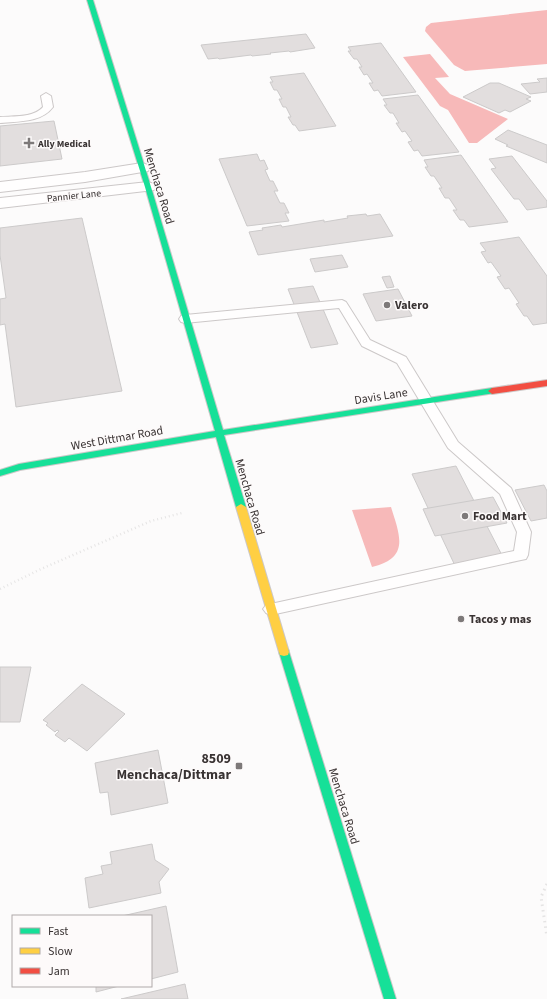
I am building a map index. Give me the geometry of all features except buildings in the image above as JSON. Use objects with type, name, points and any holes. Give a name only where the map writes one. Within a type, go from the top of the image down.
[{"type":"main road","name":"Menchaca Road","points":[[90,0],[148,187],[185,319],[271,609],[390,999]]},
{"type":"main road","name":"Davis Lane","points":[[219,434],[428,400],[547,383]]},
{"type":"main road","name":"West Dittmar Road","points":[[0,473],[19,467],[157,443],[219,434]]},
{"type":"main road","name":"West Dittmar Road","points":[[0,465],[19,467]]},
{"type":"street","name":"Pannier Lane","points":[[0,187],[85,177],[142,168]]},
{"type":"street","name":"Pannier Lane","points":[[0,203],[148,187]]},
{"type":"lane","points":[[0,120],[34,116],[44,113],[48,107],[46,96]]},
{"type":"lane","points":[[185,319],[342,304],[366,343],[402,360],[428,400],[453,445],[506,491],[524,532],[522,555],[271,609]]},
{"type":"path","points":[[0,590],[40,569],[151,521],[182,513]]},
{"type":"path","points":[[547,884],[541,897],[547,937]]},
{"type":"shaded area","points":[[547,10],[547,64],[465,71],[454,65],[425,31],[426,27],[431,23]]},
{"type":"shaded area","points":[[430,54],[449,77],[435,78],[450,94],[508,119],[477,143],[469,143],[448,110],[440,106],[403,57]]},
{"type":"shaded area","points":[[391,507],[399,536],[397,552],[392,558],[384,563],[372,567],[352,510]]},
{"type":"traffic: fast","points":[[90,0],[148,187],[241,507]]},
{"type":"traffic: fast","points":[[0,473],[19,467],[157,443],[492,391]]},
{"type":"traffic: fast","points":[[284,652],[390,999]]},
{"type":"traffic: slow","points":[[241,507],[284,652]]},
{"type":"traffic: jam","points":[[492,391],[547,383]]},
{"type":"place","name":"Ally Medical","points":[[29,143]]},
{"type":"place","name":"Valero","points":[[387,305]]},
{"type":"place","name":"Food Mart","points":[[465,516]]},
{"type":"place","name":"Tacos y mas","points":[[461,619]]},
{"type":"place","name":"8509 Menchaca/Dittmar","points":[[239,766]]}]
